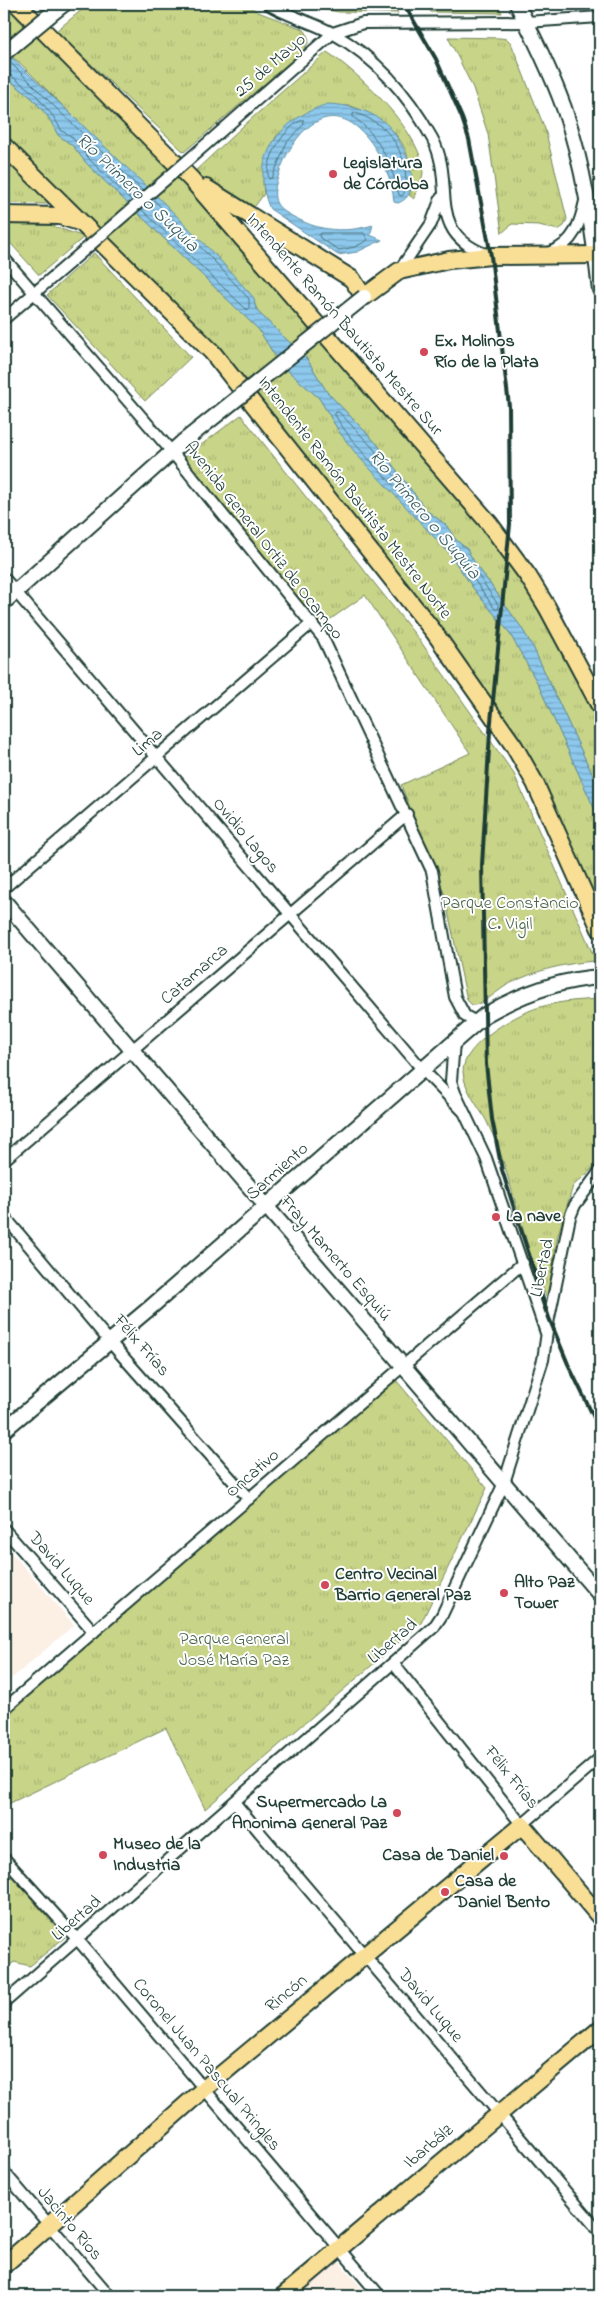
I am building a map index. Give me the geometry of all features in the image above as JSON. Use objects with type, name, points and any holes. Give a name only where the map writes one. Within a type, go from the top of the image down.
[{"type":"main road","name":"Intendente Ramón Bautista Mestre Sur","points":[[17,4],[191,179],[489,523],[528,576],[547,607],[600,706]]},
{"type":"main road","points":[[517,4],[564,108],[576,146],[598,255],[600,290]]},
{"type":"main road","points":[[4,53],[55,8]]},
{"type":"main road","name":"Intendente Ramón Bautista Mestre Norte","points":[[4,146],[225,367],[434,632],[514,746],[535,783],[600,929]]},
{"type":"main road","points":[[191,179],[352,279],[364,297]]},
{"type":"main road","points":[[4,215],[60,216],[71,218],[84,224]]},
{"type":"main road","points":[[4,602],[184,441],[364,297],[400,271],[449,260],[491,256],[598,255]]},
{"type":"main road","name":"Fray Mamerto Esquiú","points":[[4,901],[600,1595]]},
{"type":"main road","name":"Sarmiento","points":[[4,1430],[266,1208],[476,1022],[510,1000],[542,988],[598,977]]},
{"type":"main road","name":"Félix Frías","points":[[522,1825],[600,1917]]},
{"type":"main road","name":"Rincón","points":[[4,2265],[205,2088],[522,1825]]},
{"type":"main road","name":"Ibarbálz","points":[[283,2296],[600,2028]]},
{"type":"street","points":[[268,4],[333,34],[374,64],[402,93],[433,139],[440,156],[444,177],[445,212],[452,230],[472,249],[491,256]]},
{"type":"street","name":"25 de Mayo","points":[[34,293],[333,34],[363,23],[526,22],[600,17]]},
{"type":"street","points":[[400,271],[431,224],[441,199],[444,177]]},
{"type":"street","points":[[543,256],[562,247],[573,235],[579,223],[586,198]]},
{"type":"street","name":"Avenida General Ortiz de Ocampo","points":[[4,258],[172,452],[312,623],[331,651],[432,871],[455,997],[465,1016],[476,1022]]},
{"type":"street","points":[[4,320],[34,293]]},
{"type":"street","points":[[162,440],[172,445],[184,441]]},
{"type":"street","points":[[184,441],[180,453],[184,468]]},
{"type":"street","name":"Ovidio Lagos","points":[[4,578],[422,1069],[464,1112]]},
{"type":"street","name":"Lima","points":[[4,888],[312,623]]},
{"type":"street","name":"Catamarca","points":[[4,1160],[407,814]]},
{"type":"street","name":"Ovidio Lagos","points":[[454,1042],[452,1081],[464,1112],[486,1158],[548,1339]]},
{"type":"street","name":"Libertad","points":[[4,2003],[434,1627],[442,1615],[504,1483],[544,1360],[549,1318],[570,1217],[575,1205],[600,1172]]},
{"type":"street","name":"Félix Frías","points":[[4,1216],[110,1342],[249,1499]]},
{"type":"street","name":"Oncativo","points":[[4,1710],[523,1263]]},
{"type":"street","name":"David Luque","points":[[4,1528],[94,1632]]},
{"type":"street","name":"Félix Frías","points":[[393,1663],[522,1825]]},
{"type":"street","name":"Rincón","points":[[522,1825],[600,1758]]},
{"type":"street","name":"David Luque","points":[[234,1802],[600,2232]]},
{"type":"street","name":"Coronel Juan Pascual Pringles","points":[[4,1858],[78,1940],[380,2296]]},
{"type":"street","name":"Jacinto Ríos","points":[[4,2172],[110,2296]]},
{"type":"shaded area","points":[[4,1544],[74,1625],[4,1685]]},
{"type":"shaded area","points":[[338,2261],[369,2296],[296,2296]]},
{"type":"green space","points":[[4,4],[17,4],[191,179],[489,523],[600,706],[600,791],[533,647],[467,549],[456,540],[446,525],[426,510],[377,444],[327,392],[307,359],[259,313],[248,291],[21,64],[4,50]]},
{"type":"green space","points":[[89,4],[245,4],[258,12],[303,29],[309,41],[303,51],[184,152],[56,31]]},
{"type":"green space","points":[[294,4],[391,4],[398,13],[339,12]]},
{"type":"green space","points":[[426,4],[497,4],[502,13],[431,12]]},
{"type":"green space","points":[[448,37],[500,38],[507,39],[511,43],[545,129],[567,219],[564,226],[558,230],[539,225],[512,224],[502,233],[488,134],[473,88]]},
{"type":"green space","points":[[327,52],[355,73],[386,104],[411,138],[419,154],[423,169],[414,199],[409,195],[411,178],[409,163],[405,149],[398,137],[377,118],[348,105],[277,135],[265,163],[263,178],[264,194],[252,210],[193,173],[242,127]]},
{"type":"green space","points":[[4,76],[32,98],[49,118],[58,135],[73,146],[87,164],[259,330],[280,364],[319,398],[340,433],[449,553],[476,592],[509,632],[538,684],[600,821],[600,929],[513,745],[232,375],[4,146]]},
{"type":"green space","points":[[4,159],[49,204],[4,203]]},
{"type":"green space","points":[[4,223],[50,225],[84,237],[39,275],[4,236]]},
{"type":"green space","points":[[94,253],[191,357],[145,401],[47,295]]},
{"type":"green space","name":"Parque Constancio C. Vigil","points":[[241,415],[421,642],[514,774],[596,961],[562,965],[540,971],[509,984],[475,1005],[472,1005],[467,1000],[444,893],[401,785],[470,753],[365,595],[328,621],[312,623],[181,460]]},
{"type":"green space","points":[[600,999],[600,1162],[573,1186],[558,1235],[547,1299],[499,1151],[486,1120],[469,1091],[463,1072],[465,1061],[482,1040],[494,1030],[521,1014],[551,1004]]},
{"type":"green space","name":"Parque General José María Paz","points":[[396,1380],[487,1488],[421,1623],[205,1809],[166,1728],[4,1806],[4,1719],[90,1640]]},
{"type":"green space","points":[[4,1867],[65,1937],[30,1966],[14,1962],[4,1971]]},
{"type":"water","name":"Río Primero o Suquía","points":[[4,50],[166,205],[219,259],[254,298],[255,306],[259,313],[307,359],[327,392],[377,444],[426,510],[446,525],[456,540],[467,549],[533,647],[600,791],[600,821],[538,684],[509,632],[476,592],[449,553],[357,455],[340,433],[319,398],[280,364],[259,330],[87,164],[73,146],[58,135],[49,118],[32,98],[4,76]]},
{"type":"water","points":[[328,104],[357,108],[383,121],[390,128],[404,150],[412,176],[411,187],[407,197],[398,203],[394,202],[391,184],[381,158],[366,136],[352,123],[338,118],[325,118],[313,124],[302,133],[292,145],[279,174],[275,193],[277,204],[292,216],[310,225],[328,229],[346,230],[373,225],[370,235],[382,240],[357,252],[338,255],[270,209],[264,191],[263,173],[266,157],[273,143],[283,130],[296,119],[311,110]]},
{"type":"railway","points":[[404,4],[436,59],[462,118],[469,139],[491,256],[509,406],[510,524],[490,732],[482,865],[486,1064],[492,1119],[502,1170],[549,1318],[568,1364],[600,1430]]},
{"type":"place","name":"Legislatura de Córdoba","points":[[333,174]]},
{"type":"place","name":"Ex. Molinos Río de la Plata","points":[[424,352]]},
{"type":"place","name":"La nave","points":[[496,1217]]},
{"type":"place","name":"Centro Vecinal Barrio General Paz","points":[[325,1585]]},
{"type":"place","name":"Alto Paz Tower","points":[[504,1593]]},
{"type":"place","name":"Supermercado La Anonima General Paz","points":[[397,1813]]},
{"type":"place","name":"Museo de la Industria","points":[[103,1855]]},
{"type":"place","name":"Casa de Daniel","points":[[504,1856]]},
{"type":"place","name":"Casa de Daniel Bento","points":[[445,1892]]}]
